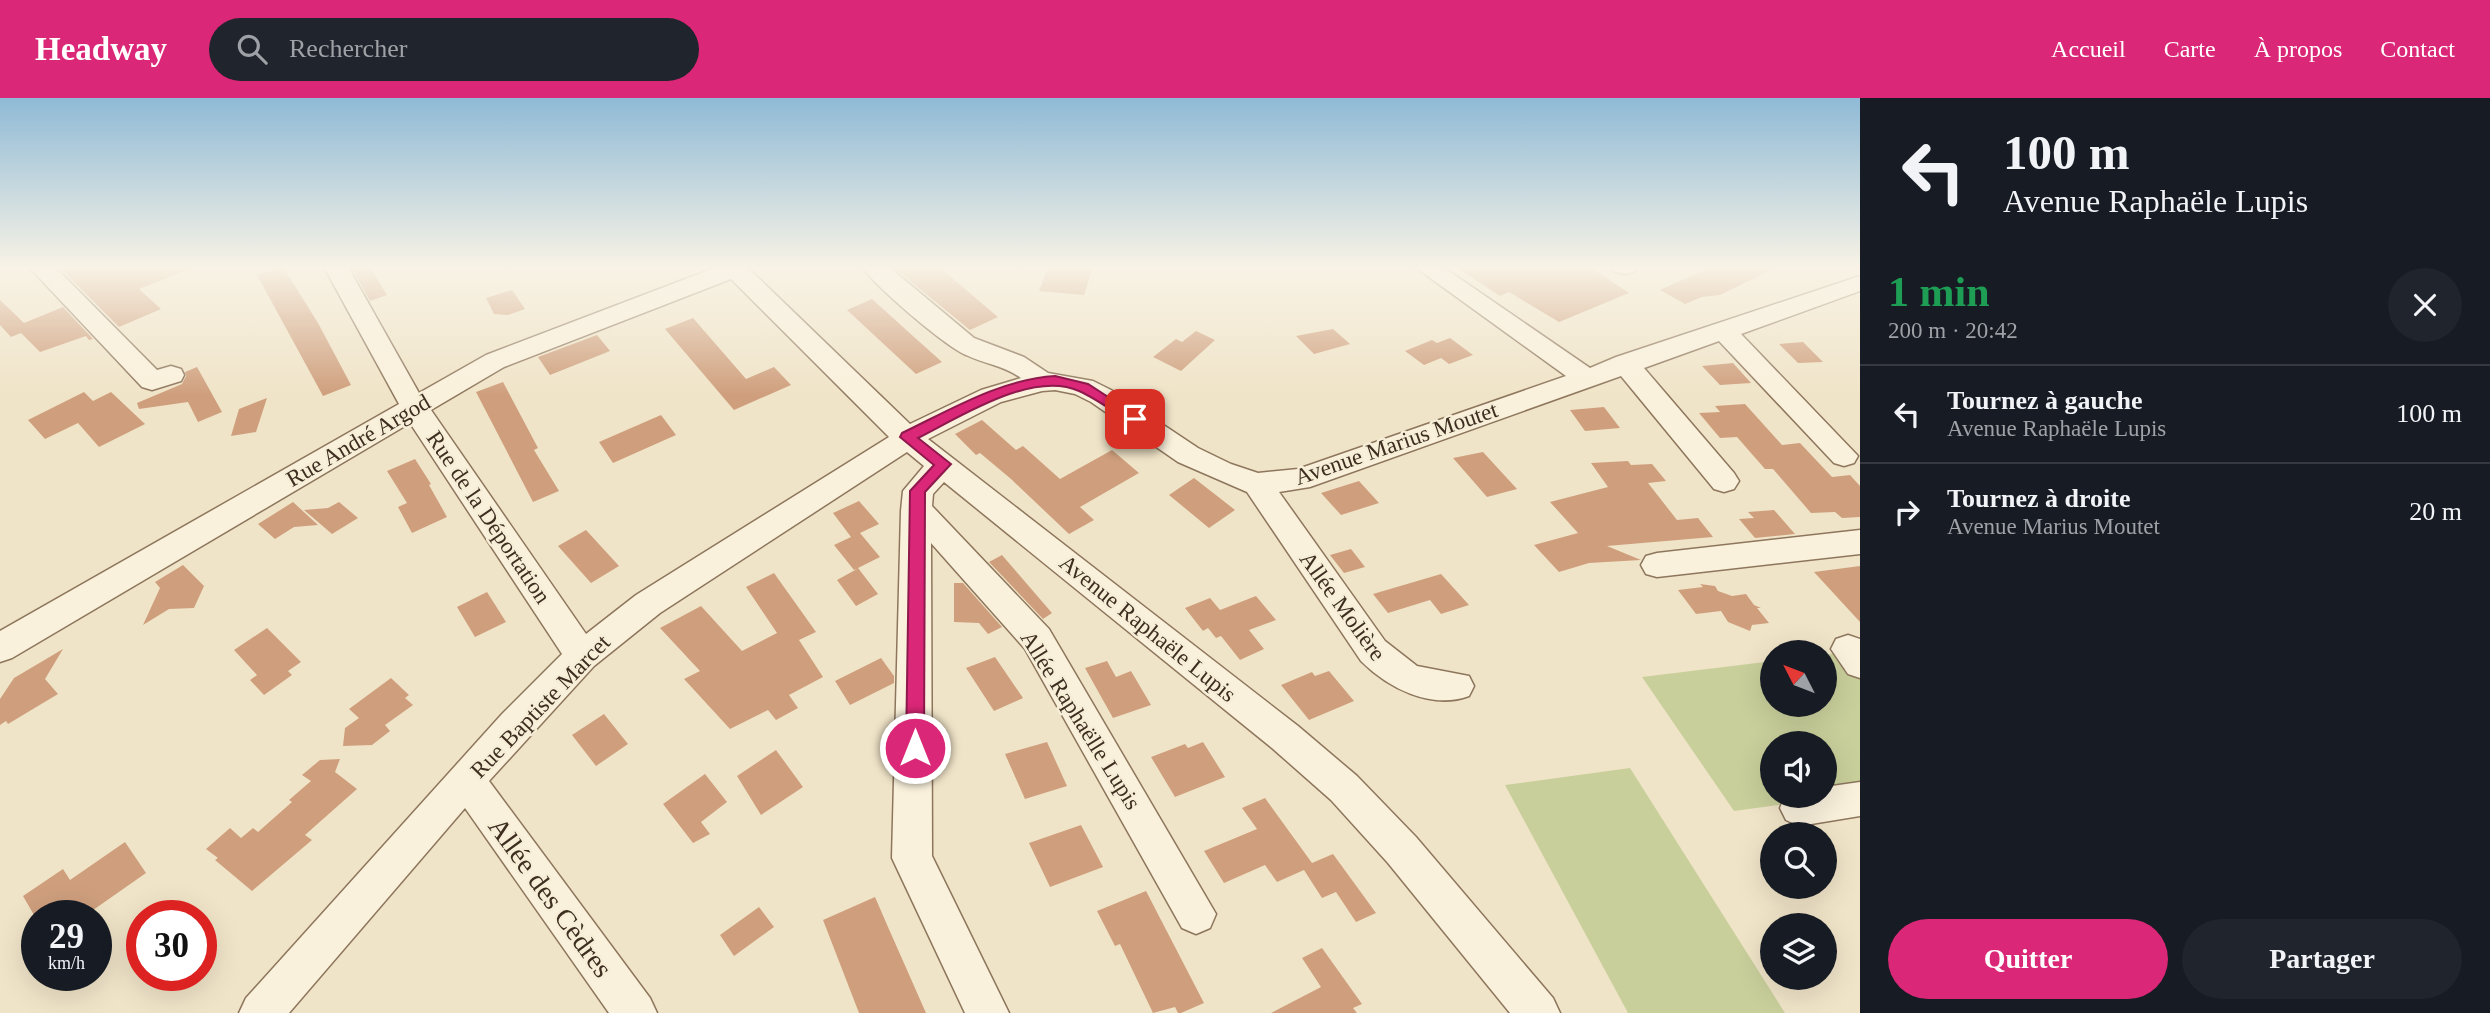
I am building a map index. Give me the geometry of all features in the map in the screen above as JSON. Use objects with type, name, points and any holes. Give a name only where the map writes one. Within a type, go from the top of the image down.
[{"type":"street","points":[[83,310],[152,381],[171,374]]},
{"type":"street","name":"Rue de la Déportation","points":[[360,310],[415,408],[582,656]]},
{"type":"street","name":"Rue André Argod","points":[[0,648],[495,361],[624,310]]},
{"type":"street","name":"Avenue Raphaële Lupis","points":[[775,310],[907,437],[1274,729],[1344,789],[1402,850],[1538,1013]]},
{"type":"street","points":[[925,310],[967,345],[1016,361],[1041,382]]},
{"type":"street","points":[[1488,310],[1585,377]]},
{"type":"street","name":"Avenue Marius Moutet","points":[[907,437],[991,396],[1041,382],[1055,381],[1083,387],[1119,407],[1188,456],[1230,475],[1257,484],[1300,479],[1782,310]]},
{"type":"street","points":[[1723,330],[1844,456]]},
{"type":"street","points":[[1625,363],[1724,481]]},
{"type":"street","name":"Rue Baptiste Marcet","points":[[261,1013],[467,780],[582,656],[648,604],[907,437]]},
{"type":"street","points":[[944,464],[918,491],[916,512],[912,858],[987,1013]]},
{"type":"street","name":"Allée Molière","points":[[1257,484],[1373,651],[1390,669],[1413,682],[1457,687]]},
{"type":"street","name":"Allée Raphaëlle Lupis","points":[[916,512],[929,520],[1037,639],[1196,914]]},
{"type":"street","points":[[1657,565],[1860,542]]},
{"type":"street","name":"Allée des Cèdres","points":[[467,780],[635,1013]]},
{"type":"street","points":[[1837,802],[1860,799]]},
{"type":"green space","points":[[1844,652],[1860,671],[1860,794],[1837,797],[1837,731],[1760,731],[1760,807],[1734,811],[1642,677],[1760,663],[1760,718],[1838,718],[1838,653]]},
{"type":"green space","points":[[1630,768],[1760,973],[1760,990],[1770,990],[1785,1013],[1628,1013],[1505,785]]},
{"type":"building","points":[[0,310],[10,310],[24,323],[56,310],[66,310],[93,339],[89,340],[86,336],[40,352],[21,333],[11,337],[0,325]]},
{"type":"building","points":[[102,310],[159,310],[119,327]]},
{"type":"building","points":[[276,310],[310,310],[318,323],[351,385],[323,396]]},
{"type":"building","points":[[492,310],[523,310],[508,315],[494,314]]},
{"type":"building","points":[[847,310],[884,310],[942,362],[916,374]]},
{"type":"building","points":[[945,310],[989,310],[998,317],[970,330]]},
{"type":"building","points":[[1538,310],[1589,310],[1559,322]]},
{"type":"building","points":[[693,318],[746,379],[774,367],[791,385],[734,410],[665,329]]},
{"type":"building","points":[[1333,329],[1350,344],[1314,354],[1296,336]]},
{"type":"building","points":[[1196,331],[1215,340],[1181,371],[1153,357],[1176,339],[1182,342]]},
{"type":"building","points":[[597,335],[610,351],[550,375],[538,357]]},
{"type":"building","points":[[1450,338],[1473,355],[1449,364],[1441,358],[1424,365],[1405,351],[1432,340],[1437,343]]},
{"type":"building","points":[[1803,342],[1823,362],[1798,363],[1779,344]]},
{"type":"building","points":[[1733,363],[1751,383],[1720,385],[1702,366]]},
{"type":"building","points":[[197,367],[222,412],[198,422],[188,402],[139,409],[137,403],[182,384],[185,372]]},
{"type":"building","points":[[503,382],[538,448],[534,450],[559,491],[533,502],[476,392]]},
{"type":"building","points":[[84,392],[93,401],[111,392],[145,424],[99,447],[78,423],[45,439],[28,420]]},
{"type":"building","points":[[267,398],[256,432],[231,436],[239,409]]},
{"type":"building","points":[[1745,404],[1782,445],[1800,443],[1832,477],[1850,475],[1860,486],[1860,517],[1842,518],[1835,512],[1811,513],[1773,469],[1765,469],[1737,437],[1720,438],[1699,413],[1720,412],[1715,406]]},
{"type":"building","points":[[1604,407],[1620,428],[1585,431],[1570,410]]},
{"type":"building","points":[[661,415],[676,435],[613,463],[599,442]]},
{"type":"building","points":[[982,420],[1016,450],[1023,446],[1060,479],[1112,450],[1139,473],[1080,507],[1094,520],[1069,534],[1011,479],[980,453],[976,455],[955,434]]},
{"type":"building","points":[[1483,452],[1517,489],[1487,497],[1453,458]]},
{"type":"building","points":[[415,459],[447,517],[412,533],[398,507],[407,503],[387,471]]},
{"type":"building","points":[[1628,461],[1631,465],[1652,464],[1666,481],[1648,483],[1677,520],[1698,518],[1713,537],[1607,546],[1641,560],[1589,563],[1559,572],[1534,545],[1578,533],[1550,502],[1608,487],[1591,463]]},
{"type":"building","points":[[1194,478],[1235,510],[1209,528],[1169,495]]},
{"type":"building","points":[[1359,481],[1379,503],[1341,515],[1321,493]]},
{"type":"building","points":[[859,501],[879,524],[860,533],[880,557],[858,568],[878,594],[856,606],[837,580],[857,569],[854,570],[834,545],[851,537],[833,513]]},
{"type":"building","points":[[293,502],[318,525],[294,527],[275,539],[258,524]]},
{"type":"building","points":[[339,502],[358,518],[332,534],[304,510],[328,508]]},
{"type":"building","points":[[1774,510],[1795,534],[1755,538],[1739,519],[1754,518],[1748,512]]},
{"type":"building","points":[[586,530],[619,566],[591,583],[558,546]]},
{"type":"building","points":[[1351,549],[1365,567],[1344,573],[1330,555]]},
{"type":"building","points":[[1002,555],[1052,613],[1043,619],[989,562]]},
{"type":"building","points":[[183,565],[204,586],[194,608],[169,609],[143,625],[160,588],[155,582]]},
{"type":"building","points":[[1860,566],[1860,622],[1814,572]]},
{"type":"building","points":[[774,573],[816,632],[799,640],[823,677],[789,695],[798,708],[776,720],[768,710],[730,729],[684,679],[700,671],[660,628],[701,606],[742,651],[777,633],[746,587]]},
{"type":"building","points":[[1441,574],[1469,605],[1441,614],[1430,600],[1388,613],[1373,594]]},
{"type":"building","points":[[954,583],[963,583],[1002,627],[988,634],[979,623],[954,622]]},
{"type":"building","points":[[1700,584],[1715,586],[1718,591],[1732,596],[1746,594],[1754,605],[1761,608],[1757,608],[1769,623],[1752,625],[1750,631],[1728,622],[1721,611],[1696,614],[1678,590],[1703,587]]},
{"type":"building","points":[[487,592],[506,622],[475,637],[457,607]]},
{"type":"building","points":[[1256,596],[1276,620],[1249,630],[1264,649],[1240,660],[1221,636],[1216,638],[1208,628],[1203,631],[1185,608],[1210,598],[1220,610]]},
{"type":"building","points":[[267,628],[301,662],[288,671],[292,675],[264,695],[250,680],[257,675],[234,650]]},
{"type":"building","points":[[63,649],[45,679],[58,694],[8,724],[6,721],[0,725],[0,699],[14,678]]},
{"type":"building","points":[[995,657],[1023,698],[994,711],[966,668]]},
{"type":"building","points":[[881,658],[894,676],[894,683],[850,705],[835,681]]},
{"type":"building","points":[[1107,661],[1116,677],[1131,671],[1151,705],[1113,718],[1085,668]]},
{"type":"building","points":[[1329,671],[1354,701],[1309,720],[1281,685],[1312,672],[1315,676]]},
{"type":"building","points":[[391,678],[409,695],[405,698],[413,705],[385,725],[390,731],[372,745],[343,746],[345,728],[359,718],[349,709]]},
{"type":"building","points":[[604,714],[628,744],[596,766],[572,735]]},
{"type":"building","points":[[1047,742],[1067,786],[1025,799],[1005,754]]},
{"type":"building","points":[[1203,742],[1225,777],[1175,797],[1151,757],[1185,744],[1188,748]]},
{"type":"building","points":[[776,750],[803,787],[761,815],[737,776]]},
{"type":"building","points":[[340,759],[335,772],[357,789],[305,835],[312,840],[252,891],[206,849],[230,828],[241,838],[253,828],[258,832],[311,781],[302,775],[320,760]]},
{"type":"building","points":[[705,774],[727,802],[701,822],[710,834],[693,843],[663,804]]},
{"type":"building","points":[[1265,798],[1312,863],[1333,854],[1376,913],[1356,922],[1336,892],[1322,898],[1304,870],[1277,882],[1265,865],[1224,883],[1204,851],[1257,829],[1242,808]]},
{"type":"building","points":[[1081,825],[1103,867],[1050,887],[1029,843]]},
{"type":"building","points":[[125,842],[146,873],[107,900],[25,900],[23,896],[63,869],[70,880]]},
{"type":"building","points":[[1146,891],[1204,1003],[1181,1013],[1178,1013],[1175,1007],[1153,1013],[1120,944],[1115,946],[1097,911]]},
{"type":"building","points":[[875,897],[926,1013],[859,1013],[823,920]]},
{"type":"building","points":[[759,907],[774,927],[734,956],[720,935]]},
{"type":"building","points":[[1322,948],[1362,1004],[1353,1008],[1357,1013],[1271,1013],[1321,987],[1302,958]]},
{"type":"route","points":[[915,748],[918,491],[944,464],[907,437],[991,396],[1041,382],[1055,381],[1083,387],[1135,419]]}]
